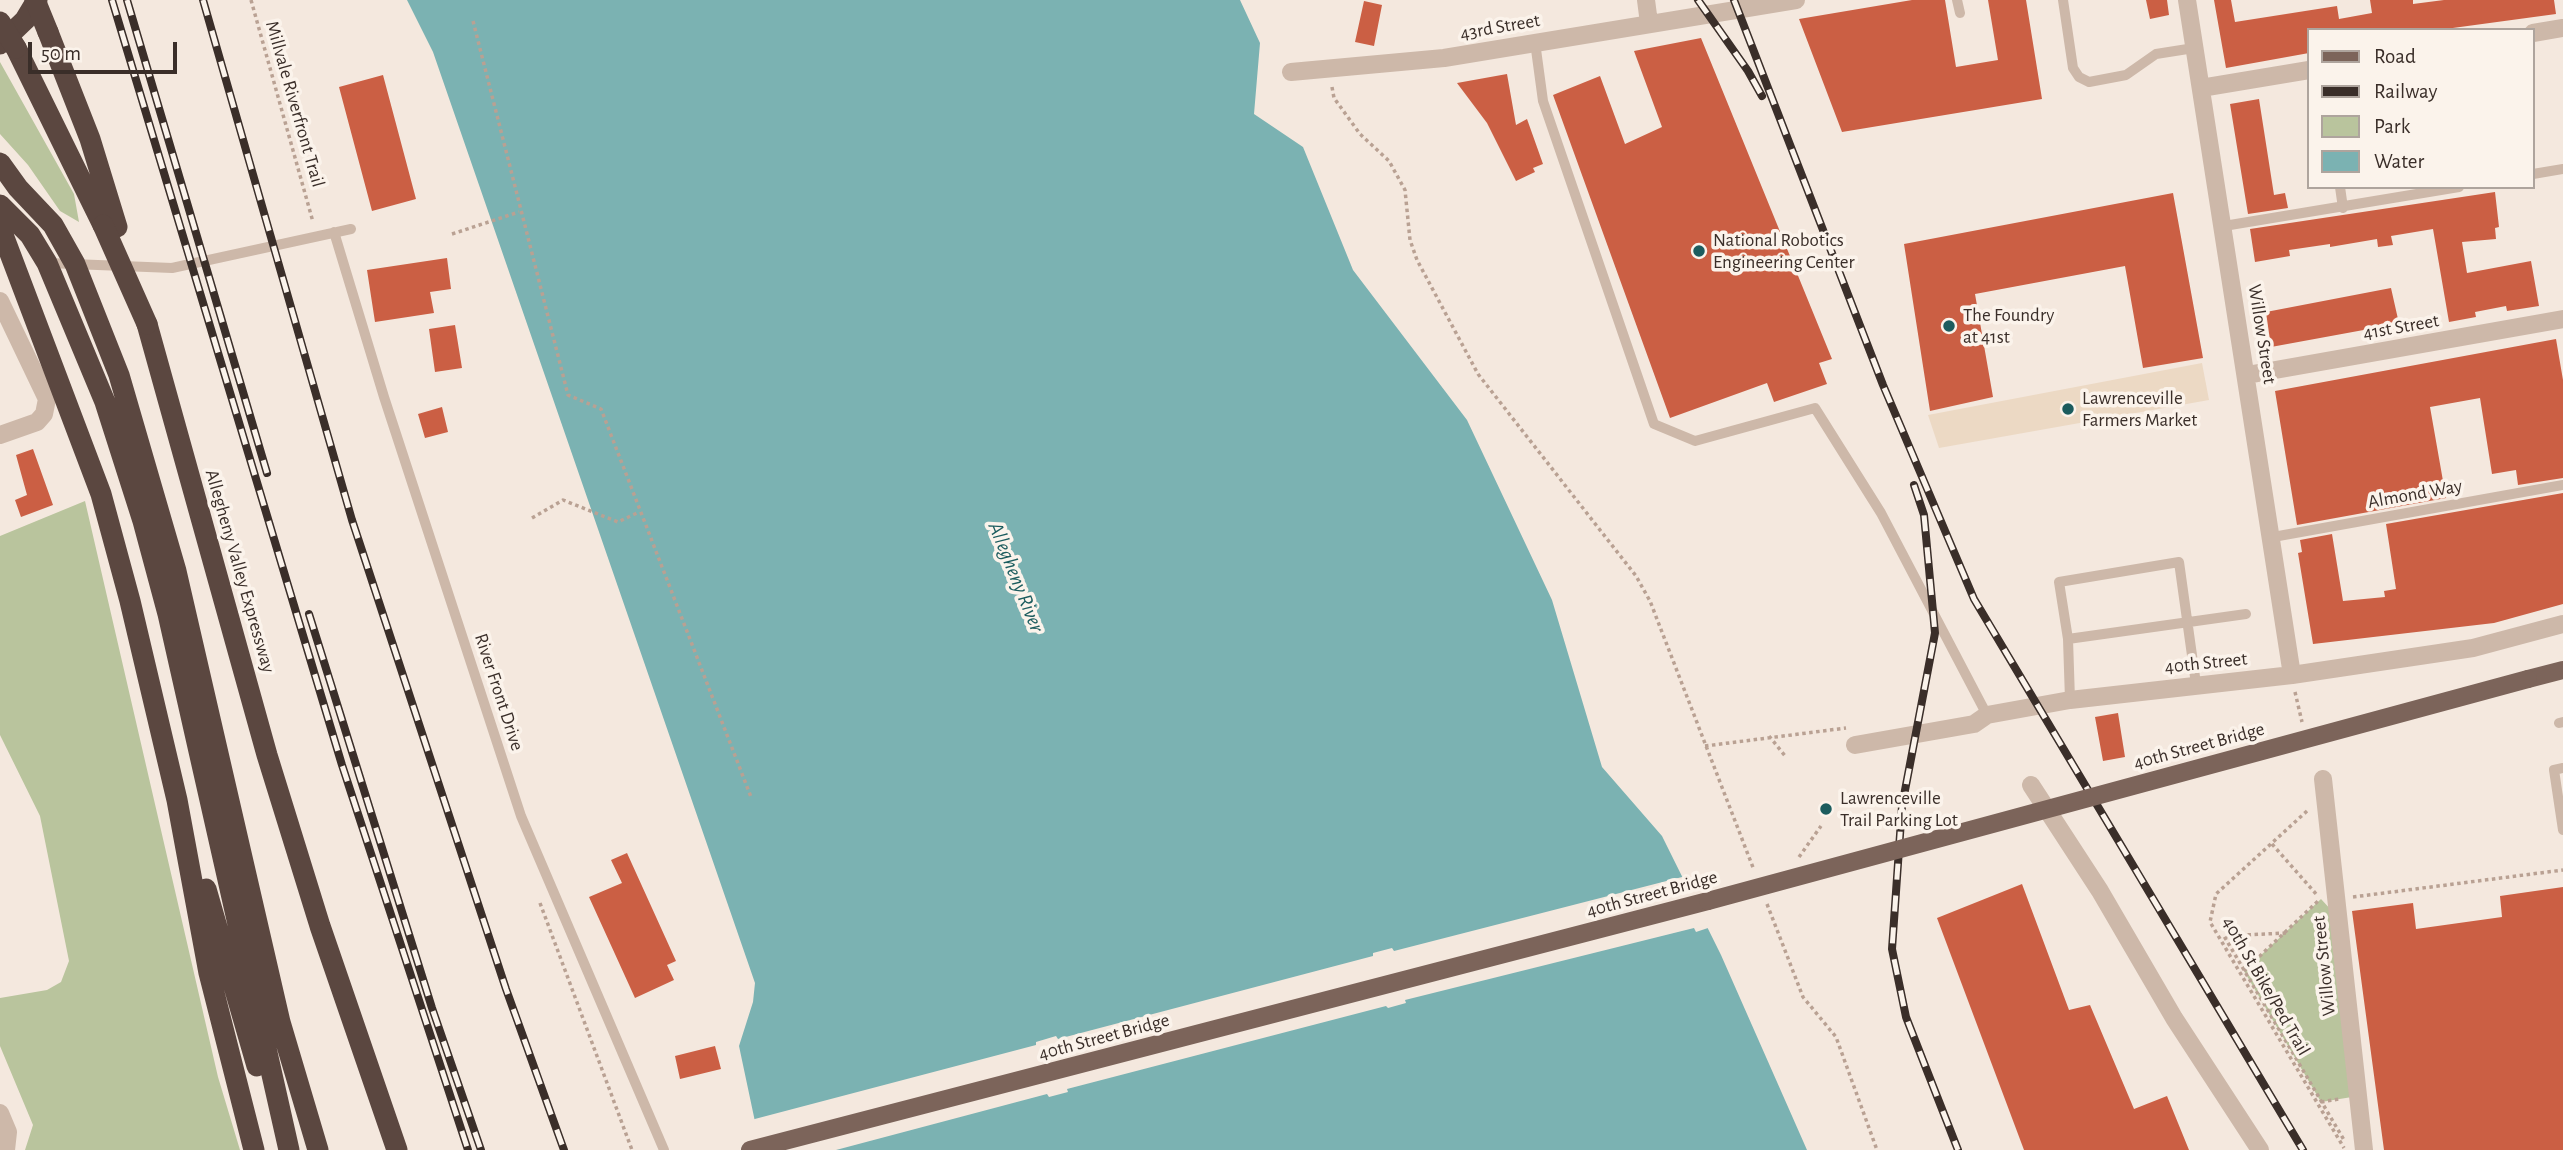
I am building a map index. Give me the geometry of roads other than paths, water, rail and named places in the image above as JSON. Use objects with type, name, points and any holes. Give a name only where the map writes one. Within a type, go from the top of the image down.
[{"type":"highway","points":[[36,0],[90,139],[110,226]]},
{"type":"highway","points":[[8,46],[36,0]]},
{"type":"highway","name":"Allegheny Valley Expressway","points":[[0,22],[8,46],[110,226],[147,324],[267,755],[320,926],[397,1150]]},
{"type":"highway","points":[[0,163],[9,183],[53,225],[75,264],[119,375],[176,571],[280,1021],[318,1150]]},
{"type":"highway","points":[[0,205],[30,235],[47,263],[105,402],[147,534],[168,614],[282,1129]]},
{"type":"highway","points":[[0,227],[100,494],[130,601],[177,800],[209,973],[254,1150]]},
{"type":"highway","points":[[177,800],[204,881],[248,1044],[289,1150]]},
{"type":"main road","name":"40th Street Bridge","points":[[750,1150],[1670,911],[2563,670]]},
{"type":"street","points":[[1646,0],[1649,23]]},
{"type":"street","name":"43rd Street","points":[[1292,72],[1444,58],[1770,2],[1796,0]]},
{"type":"street","name":"Willow Street","points":[[2187,0],[2273,537],[2292,676]]},
{"type":"street","points":[[2535,33],[2563,28]]},
{"type":"street","points":[[2200,88],[2308,70]]},
{"type":"street","points":[[0,301],[47,399],[44,414],[37,422],[0,435]]},
{"type":"street","name":"41st Street","points":[[2247,375],[2563,320]]},
{"type":"street","name":"40th Street","points":[[1853,736],[1973,724],[1987,715],[2070,700],[2196,684],[2292,676],[2473,648],[2563,624]]},
{"type":"street","name":"Willow Street","points":[[2323,779],[2364,1150]]},
{"type":"street","points":[[2031,785],[2100,891],[2174,1018],[2260,1150]]},
{"type":"street","points":[[0,1113],[8,1132],[6,1150]]},
{"type":"lane","points":[[1957,0],[1960,12]]},
{"type":"lane","points":[[2063,0],[2073,68],[2079,77],[2089,82],[2126,75],[2156,54],[2194,48]]},
{"type":"lane","points":[[1535,42],[1543,101],[1654,424],[1695,441],[1815,408],[1881,513],[1987,715]]},
{"type":"lane","points":[[2535,174],[2563,169]]},
{"type":"lane","points":[[2340,189],[2343,208]]},
{"type":"lane","points":[[2224,226],[2448,189]]},
{"type":"lane","points":[[47,263],[172,268],[351,229]]},
{"type":"lane","name":"River Front Drive","points":[[334,232],[384,397],[521,817],[664,1150]]},
{"type":"lane","name":"Almond Way","points":[[2273,537],[2563,485]]},
{"type":"lane","points":[[2070,700],[2068,639],[2059,582],[2179,562],[2196,684]]},
{"type":"lane","points":[[2068,639],[2246,614]]},
{"type":"lane","points":[[2563,768],[2554,770],[2563,830]]},
{"type":"water","name":"Allegheny River","points":[[407,0],[1240,0],[1260,43],[1254,114],[1303,147],[1353,270],[1467,420],[1552,600],[1602,767],[1662,836],[1721,955],[1807,1150],[761,1150],[739,1046],[753,1002],[755,983],[433,52]]},
{"type":"railway","points":[[112,0],[342,765],[468,1150]]},
{"type":"railway","points":[[127,0],[267,473]]},
{"type":"railway","points":[[203,0],[352,520],[506,989],[564,1150]]},
{"type":"railway","points":[[1698,0],[1748,71],[1762,96]]},
{"type":"railway","points":[[1734,0],[1883,385],[1974,599],[2303,1150]]},
{"type":"railway","points":[[1914,485],[1924,515],[1935,633],[1902,806],[1892,949],[1906,1017],[1958,1150]]},
{"type":"railway","points":[[309,614],[432,1008],[481,1150]]},
{"type":"place","name":"National Robotics Engineering Center","points":[[1699,251]]},
{"type":"place","name":"The Foundry at 41st","points":[[1949,326]]},
{"type":"place","name":"Lawrenceville Farmers Market","points":[[2068,409]]},
{"type":"place","name":"Lawrenceville Trail Parking Lot","points":[[1826,809]]}]
